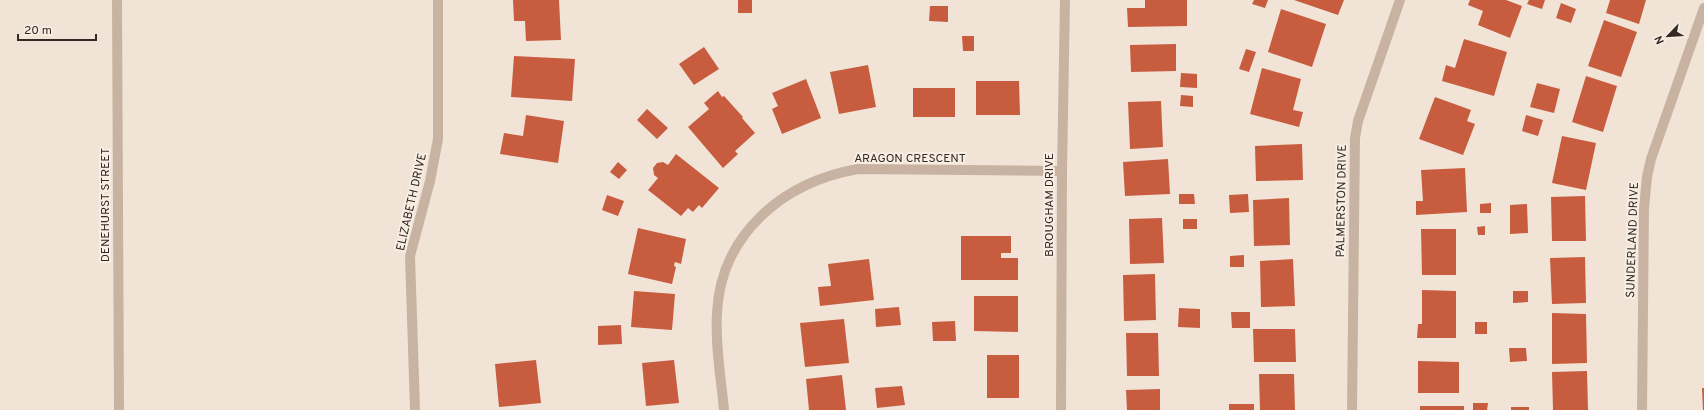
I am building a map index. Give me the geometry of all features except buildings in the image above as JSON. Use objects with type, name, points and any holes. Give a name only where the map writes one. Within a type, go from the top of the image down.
[{"type":"street","name":"DENEHURST STREET","points":[[117,0],[119,410]]},
{"type":"street","name":"ELIZABETH DRIVE","points":[[415,410],[410,256],[430,181],[438,139],[438,0]]},
{"type":"street","name":"BROUGHAM DRIVE","points":[[1061,410],[1062,171],[1065,0]]},
{"type":"street","name":"PALMERSTON DRIVE","points":[[1352,410],[1355,138],[1358,121],[1400,0]]},
{"type":"street","name":"SUNDERLAND DRIVE","points":[[1642,410],[1644,208],[1647,177],[1651,159],[1704,8]]},
{"type":"street","name":"ARAGON CRESCENT","points":[[724,410],[716,327],[717,306],[721,285],[726,270],[739,243],[756,220],[777,202],[813,181],[858,169],[1062,171]]}]
